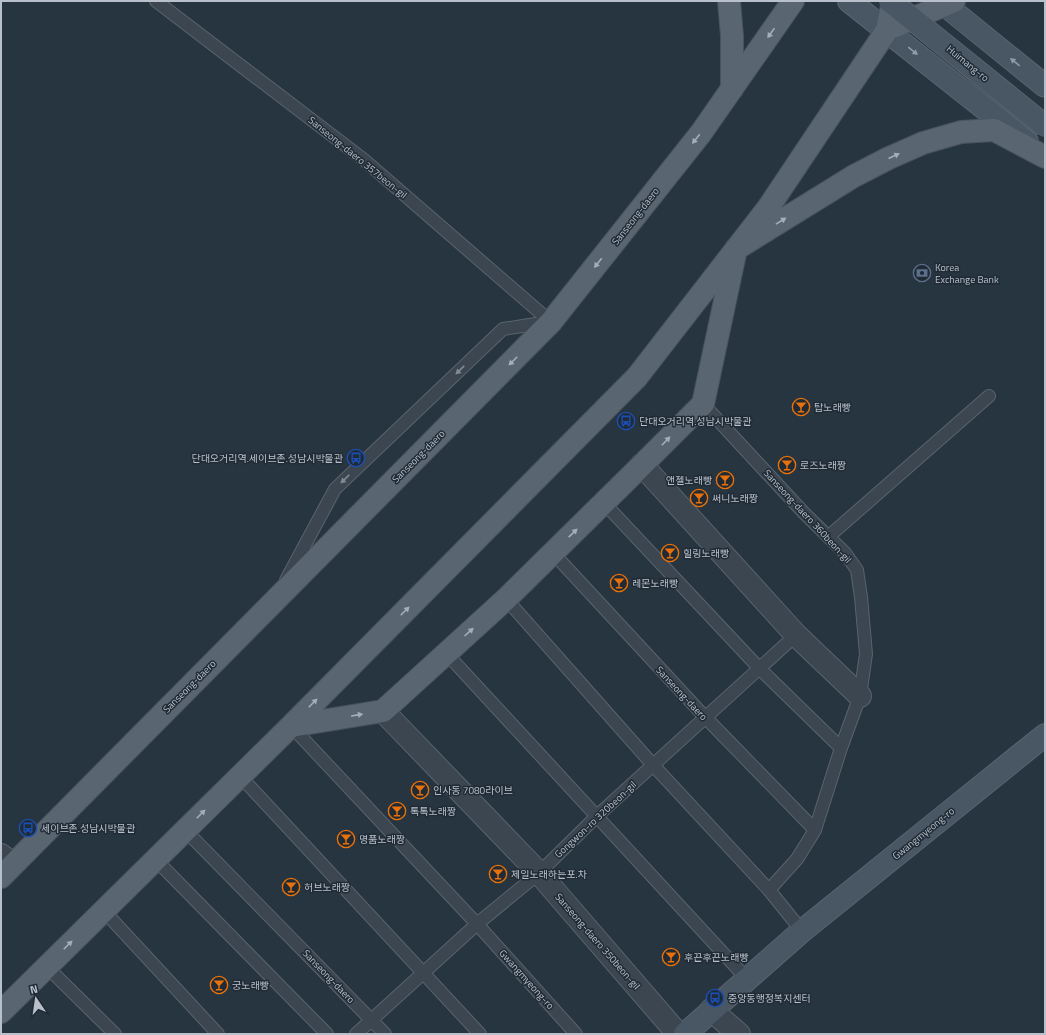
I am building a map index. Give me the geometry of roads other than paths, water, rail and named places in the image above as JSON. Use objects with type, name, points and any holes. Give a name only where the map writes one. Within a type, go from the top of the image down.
[{"type":"main road","points":[[729,1],[732,36],[732,89]]},
{"type":"main road","name":"Sanseong-daero","points":[[5,865],[275,600],[551,322],[701,133],[793,1]]},
{"type":"main road","points":[[850,1],[1045,156]]},
{"type":"main road","points":[[1,1012],[240,776],[637,377],[768,208],[887,30],[891,1]]},
{"type":"main road","name":"Huimang-ro","points":[[891,1],[1045,126]]},
{"type":"main road","points":[[887,30],[947,2],[1045,86]]},
{"type":"main road","points":[[290,726],[384,711],[506,599],[703,404],[736,249],[854,176],[923,143],[961,132],[994,130],[1045,156]]},
{"type":"main road","name":"Gwangmyeong-ro","points":[[685,1034],[802,931],[1045,735]]},
{"type":"street","points":[[642,465],[796,635],[860,696]]},
{"type":"street","name":"Sanseong-daero 350beon-gil","points":[[384,711],[539,873],[678,1034]]},
{"type":"street","points":[[711,1010],[739,1034]]},
{"type":"lane","name":"Sanseong-daero 357beon-gil","points":[[156,1],[363,159],[551,322]]},
{"type":"lane","points":[[275,600],[335,489],[503,329],[551,322]]},
{"type":"lane","points":[[828,537],[988,396]]},
{"type":"lane","name":"Sanseong-daero 360beon-gil","points":[[703,404],[804,513],[845,552],[857,570],[866,654],[860,696],[840,748],[815,830],[797,859],[769,890]]},
{"type":"lane","points":[[604,503],[759,668],[840,748]]},
{"type":"lane","name":"Sanseong-daero","points":[[552,553],[705,717],[815,830]]},
{"type":"lane","points":[[506,599],[653,765],[769,890],[802,931]]},
{"type":"lane","name":"Gongwon-ro 320beon-gil","points":[[356,1034],[477,924],[539,873],[597,816],[796,635]]},
{"type":"lane","points":[[446,653],[747,979]]},
{"type":"lane","points":[[290,726],[477,924]]},
{"type":"lane","points":[[240,776],[480,1034]]},
{"type":"lane","name":"Sanseong-daero","points":[[185,830],[372,1020]]},
{"type":"lane","points":[[155,859],[327,1034]]},
{"type":"lane","points":[[103,910],[218,1034]]},
{"type":"lane","name":"Gwangmyeong-ro","points":[[477,924],[576,1034]]},
{"type":"lane","points":[[46,966],[114,1034]]},
{"type":"lane","points":[[372,1020],[385,1034]]},
{"type":"place","name":"Korea Exchange Bank","points":[[922,273]]},
{"type":"place","name":"탑노래빵","points":[[801,407]]},
{"type":"place","name":"단대오거리역.성남시박물관","points":[[626,421]]},
{"type":"place","name":"단대오거리역.세이브존.성남시박물관","points":[[356,458]]},
{"type":"place","name":"로즈노래짱","points":[[787,465]]},
{"type":"place","name":"앤젤노래빵","points":[[725,480]]},
{"type":"place","name":"써니노래짱","points":[[699,498]]},
{"type":"place","name":"힐링노래빵","points":[[670,553]]},
{"type":"place","name":"레몬노래빵","points":[[619,583]]},
{"type":"place","name":"인사동 7080라이브","points":[[420,790]]},
{"type":"place","name":"톡톡노래짱","points":[[397,811]]},
{"type":"place","name":"세이브존.성남시박물관","points":[[28,828]]},
{"type":"place","name":"명품노래짱","points":[[346,839]]},
{"type":"place","name":"제일노래하는포.차","points":[[498,874]]},
{"type":"place","name":"허브노래짱","points":[[291,887]]},
{"type":"place","name":"후끈후끈노래빵","points":[[671,957]]},
{"type":"place","name":"궁노래빵","points":[[219,985]]},
{"type":"place","name":"중앙동행정복지센터","points":[[715,998]]}]
